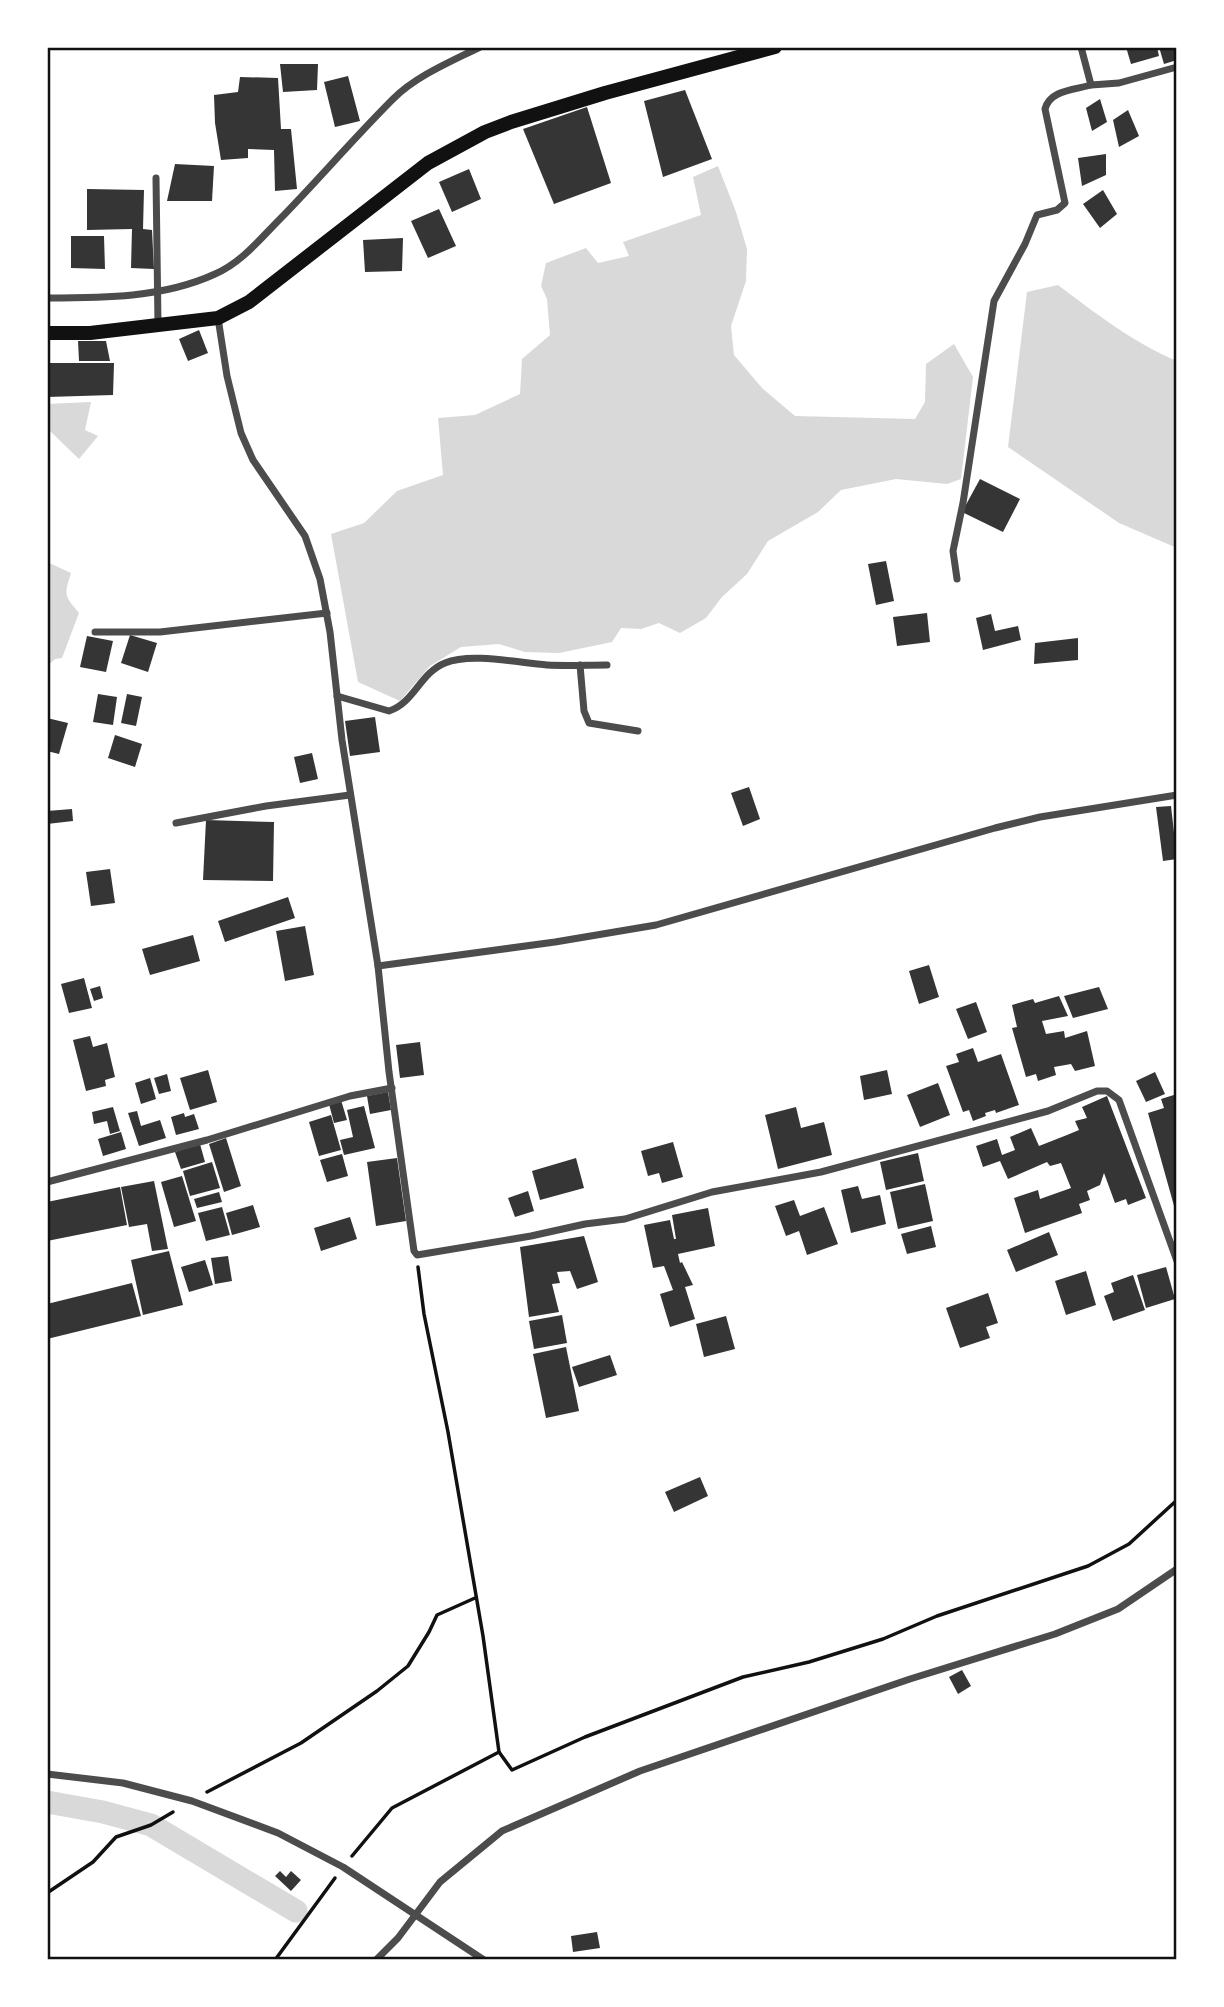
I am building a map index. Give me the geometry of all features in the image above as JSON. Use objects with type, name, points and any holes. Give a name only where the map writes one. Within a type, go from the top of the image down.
[{"type":"main road","points":[[47,333],[90,333],[158,321],[218,318],[248,302],[428,163],[485,132],[511,121],[605,93],[775,47]]},
{"type":"street","points":[[47,298],[157,296],[214,275],[237,260],[336,162],[394,98],[428,74],[480,47]]},
{"type":"street","points":[[1081,47],[1091,85]]},
{"type":"street","points":[[957,579],[953,551],[994,301],[1025,244],[1037,215],[1057,210],[1065,203],[1045,109],[1047,99],[1053,94],[1091,85],[1119,83],[1177,67]]},
{"type":"street","points":[[156,178],[158,321]]},
{"type":"street","points":[[218,318],[227,376],[241,433],[253,460],[305,536],[320,579],[327,613],[350,795],[378,966],[412,1239],[417,1255],[625,1219],[712,1192],[821,1172],[1048,1111],[1097,1091],[1107,1091],[1119,1100],[1177,1261]]},
{"type":"street","points":[[95,632],[160,632],[327,613]]},
{"type":"street","points":[[337,696],[389,711],[404,705],[426,676],[444,663],[454,660],[607,665]]},
{"type":"street","points":[[579,665],[584,711],[589,723],[638,731]]},
{"type":"street","points":[[176,823],[266,806],[350,795]]},
{"type":"street","points":[[378,966],[656,925],[995,828],[1040,817],[1177,795]]},
{"type":"street","points":[[47,1182],[207,1140],[350,1096],[392,1088]]},
{"type":"street","points":[[376,1960],[398,1938],[440,1882],[502,1831],[640,1771],[910,1679],[1055,1634],[1118,1609],[1177,1569]]},
{"type":"street","points":[[47,1774],[123,1783],[192,1801],[278,1833],[343,1867],[484,1960]]},
{"type":"path","points":[[417,1255],[424,1314],[448,1432],[499,1752],[512,1770],[561,1747],[743,1677],[809,1662],[883,1639],[937,1616],[1088,1566],[1129,1544],[1177,1500]]},
{"type":"path","points":[[47,1892],[93,1862],[116,1837],[151,1825],[301,1743],[343,1716],[408,1666],[437,1615],[476,1598]]},
{"type":"path","points":[[275,1960],[343,1867],[392,1808],[499,1752]]},
{"type":"shaded area","points":[[718,166],[747,249],[746,281],[731,326],[734,355],[762,388],[795,416],[915,419],[925,402],[926,364],[954,344],[973,377],[961,479],[947,484],[896,479],[841,490],[818,512],[768,541],[747,574],[722,597],[706,618],[680,633],[659,623],[641,629],[621,628],[612,642],[559,653],[525,652],[499,644],[461,647],[430,666],[400,701],[358,682],[331,534],[364,523],[397,491],[443,475],[438,418],[475,415],[520,394],[522,359],[550,335],[547,299],[541,286],[546,263],[586,248],[598,263],[629,256],[623,242],[701,215],[693,177]]},
{"type":"shaded area","points":[[1058,285],[1130,336],[1177,361],[1177,548],[1119,523],[1008,447],[1027,292]]},
{"type":"shaded area","points":[[91,402],[85,430],[98,436],[79,459],[47,431],[47,404]]},
{"type":"shaded area","points":[[47,562],[71,573],[67,594],[79,613],[62,658],[55,659],[47,666]]},
{"type":"building","points":[[1126,47],[1157,47],[1159,56],[1131,64]]},
{"type":"building","points":[[1159,47],[1177,47],[1177,60],[1164,64]]},
{"type":"building","points":[[280,64],[318,64],[317,90],[283,92]]},
{"type":"building","points":[[348,76],[360,121],[335,127],[324,82]]},
{"type":"building","points":[[240,77],[278,78],[281,129],[291,129],[297,189],[275,191],[274,150],[248,149],[248,158],[221,160],[214,95],[238,92]]},
{"type":"building","points":[[685,90],[712,159],[663,177],[644,101]]},
{"type":"building","points":[[1100,99],[1107,122],[1092,131],[1086,108]]},
{"type":"building","points":[[587,107],[611,183],[554,204],[523,129]]},
{"type":"building","points":[[1128,110],[1139,136],[1119,147],[1113,120]]},
{"type":"building","points":[[1106,154],[1106,175],[1082,186],[1078,158]]},
{"type":"building","points":[[175,164],[214,166],[212,201],[167,201]]},
{"type":"building","points":[[469,169],[481,199],[452,212],[439,182]]},
{"type":"building","points":[[87,189],[144,190],[143,229],[152,230],[154,269],[131,268],[132,229],[87,230]]},
{"type":"building","points":[[1103,190],[1117,214],[1100,228],[1083,204]]},
{"type":"building","points":[[439,209],[456,246],[428,258],[411,221]]},
{"type":"building","points":[[71,236],[104,236],[105,269],[71,268]]},
{"type":"building","points":[[403,238],[402,271],[365,272],[363,240]]},
{"type":"building","points":[[199,330],[208,353],[188,361],[179,339]]},
{"type":"building","points":[[78,341],[106,341],[110,361],[79,361]]},
{"type":"building","points":[[47,363],[114,363],[113,395],[47,397]]},
{"type":"building","points":[[980,479],[1020,499],[1003,532],[962,512]]},
{"type":"building","points":[[886,561],[894,601],[876,605],[868,564]]},
{"type":"building","points":[[927,613],[930,642],[897,646],[893,617]]},
{"type":"building","points":[[991,614],[995,631],[1018,626],[1021,640],[983,650],[976,618]]},
{"type":"building","points":[[130,635],[157,643],[148,672],[121,663]]},
{"type":"building","points":[[87,636],[113,641],[106,672],[80,667]]},
{"type":"building","points":[[1078,638],[1078,660],[1034,664],[1035,643]]},
{"type":"building","points":[[98,694],[117,697],[113,725],[93,722]]},
{"type":"building","points":[[127,694],[142,697],[136,726],[121,723]]},
{"type":"building","points":[[375,717],[380,752],[350,756],[345,721]]},
{"type":"building","points":[[47,718],[68,723],[59,754],[47,751]]},
{"type":"building","points":[[115,735],[142,744],[135,767],[108,758]]},
{"type":"building","points":[[312,753],[318,779],[300,783],[294,757]]},
{"type":"building","points":[[749,787],[760,819],[743,826],[731,793]]},
{"type":"building","points":[[1171,806],[1177,859],[1163,861],[1156,807]]},
{"type":"building","points":[[72,809],[73,821],[47,824],[47,811]]},
{"type":"building","points":[[206,820],[274,822],[273,881],[203,880]]},
{"type":"building","points":[[110,869],[115,903],[91,906],[86,872]]},
{"type":"building","points":[[288,897],[295,918],[225,942],[218,921]]},
{"type":"building","points":[[305,926],[314,975],[285,981],[276,931]]},
{"type":"building","points":[[193,935],[200,961],[150,975],[142,949]]},
{"type":"building","points":[[929,965],[939,997],[919,1004],[909,971]]},
{"type":"building","points":[[84,978],[92,1008],[69,1013],[61,984]]},
{"type":"building","points":[[100,986],[103,998],[94,1001],[90,989]]},
{"type":"building","points":[[1099,987],[1108,1009],[1073,1018],[1064,996]]},
{"type":"building","points":[[1059,996],[1068,1016],[1042,1021],[1046,1034],[1064,1031],[1065,1038],[1087,1031],[1095,1066],[1075,1071],[1071,1064],[1054,1067],[1056,1075],[1038,1081],[1036,1074],[1026,1077],[1012,1028],[1017,1027],[1012,1005],[1033,999],[1035,1003]]},
{"type":"building","points":[[976,1002],[987,1032],[968,1039],[956,1009]]},
{"type":"building","points":[[90,1036],[93,1047],[107,1043],[115,1077],[105,1080],[106,1086],[86,1091],[73,1040]]},
{"type":"building","points":[[420,1042],[424,1075],[400,1078],[396,1045]]},
{"type":"building","points":[[973,1048],[978,1062],[1001,1054],[1019,1105],[996,1113],[995,1110],[985,1113],[986,1116],[973,1121],[969,1110],[963,1112],[946,1066],[959,1062],[956,1054]]},
{"type":"building","points":[[208,1070],[217,1102],[190,1110],[180,1078]]},
{"type":"building","points":[[887,1070],[892,1094],[864,1100],[860,1076]]},
{"type":"building","points":[[1155,1072],[1165,1094],[1146,1102],[1136,1081]]},
{"type":"building","points":[[167,1074],[171,1091],[159,1094],[154,1078]]},
{"type":"building","points":[[150,1078],[156,1099],[141,1104],[135,1083]]},
{"type":"building","points":[[938,1083],[950,1115],[920,1127],[907,1095]]},
{"type":"building","points":[[388,1092],[391,1110],[370,1114],[367,1096]]},
{"type":"building","points":[[1177,1094],[1176,1213],[1148,1113],[1164,1108],[1161,1099]]},
{"type":"building","points":[[1107,1096],[1146,1198],[1128,1205],[1126,1199],[1115,1203],[1104,1173],[1100,1185],[1087,1191],[1090,1200],[1079,1204],[1082,1213],[1025,1233],[1014,1198],[1038,1190],[1040,1199],[1071,1188],[1061,1163],[1050,1166],[1047,1162],[1008,1179],[1000,1161],[983,1167],[976,1146],[997,1139],[1002,1155],[1015,1150],[1010,1137],[1031,1128],[1039,1146],[1079,1130],[1075,1121],[1087,1118],[1082,1107]]},
{"type":"building","points":[[341,1100],[347,1120],[334,1123],[329,1104]]},
{"type":"building","points":[[364,1106],[375,1148],[344,1155],[340,1140],[353,1137],[347,1110]]},
{"type":"building","points":[[113,1107],[120,1131],[110,1134],[107,1121],[94,1124],[92,1112]]},
{"type":"building","points":[[796,1107],[801,1128],[824,1122],[832,1155],[778,1169],[765,1115]]},
{"type":"building","points":[[137,1111],[141,1126],[160,1120],[166,1138],[139,1146],[128,1113]]},
{"type":"building","points":[[184,1113],[185,1117],[194,1114],[199,1129],[176,1135],[171,1117]]},
{"type":"building","points":[[331,1115],[341,1150],[319,1156],[309,1122]]},
{"type":"building","points":[[121,1132],[126,1149],[103,1156],[98,1139]]},
{"type":"building","points":[[226,1138],[241,1186],[224,1192],[209,1144]]},
{"type":"building","points":[[673,1142],[683,1177],[662,1183],[659,1173],[648,1176],[641,1151]]},
{"type":"building","points":[[200,1144],[205,1162],[181,1169],[175,1152]]},
{"type":"building","points":[[918,1153],[924,1181],[886,1190],[880,1162]]},
{"type":"building","points":[[342,1154],[348,1176],[327,1182],[320,1160]]},
{"type":"building","points":[[397,1158],[406,1221],[376,1226],[367,1162]]},
{"type":"building","points":[[576,1158],[584,1188],[540,1200],[532,1171]]},
{"type":"building","points":[[212,1162],[220,1188],[190,1196],[183,1171]]},
{"type":"building","points":[[182,1176],[196,1221],[174,1227],[161,1182]]},
{"type":"building","points":[[154,1181],[168,1249],[152,1251],[147,1224],[129,1227],[121,1187]]},
{"type":"building","points":[[925,1184],[933,1221],[898,1229],[890,1192]]},
{"type":"building","points":[[858,1186],[862,1199],[880,1195],[886,1224],[851,1233],[841,1190]]},
{"type":"building","points":[[120,1187],[127,1225],[47,1241],[47,1202]]},
{"type":"building","points":[[528,1191],[534,1211],[515,1217],[508,1198]]},
{"type":"building","points":[[219,1192],[222,1202],[197,1208],[194,1199]]},
{"type":"building","points":[[794,1200],[800,1216],[824,1207],[838,1244],[807,1255],[799,1231],[786,1236],[775,1206]]},
{"type":"building","points":[[253,1205],[260,1227],[232,1235],[226,1213]]},
{"type":"building","points":[[222,1207],[230,1235],[206,1241],[198,1213]]},
{"type":"building","points":[[708,1208],[715,1246],[678,1254],[680,1263],[682,1262],[693,1285],[685,1287],[695,1319],[670,1327],[660,1294],[673,1290],[664,1266],[653,1268],[644,1225],[670,1220],[676,1239],[672,1215]]},
{"type":"building","points":[[350,1217],[357,1239],[321,1251],[314,1228]]},
{"type":"building","points":[[931,1226],[936,1247],[907,1254],[901,1234]]},
{"type":"building","points":[[1049,1232],[1058,1255],[1016,1272],[1007,1250]]},
{"type":"building","points":[[584,1236],[598,1282],[577,1289],[570,1271],[557,1272],[560,1283],[552,1284],[559,1312],[529,1317],[520,1247]]},
{"type":"building","points":[[169,1251],[183,1305],[143,1315],[131,1260]]},
{"type":"building","points":[[228,1256],[232,1281],[215,1284],[211,1258]]},
{"type":"building","points":[[205,1260],[213,1285],[189,1292],[181,1267]]},
{"type":"building","points":[[1166,1267],[1175,1299],[1146,1308],[1137,1275]]},
{"type":"building","points":[[1086,1271],[1096,1305],[1066,1315],[1055,1281]]},
{"type":"building","points":[[1133,1275],[1145,1310],[1113,1321],[1104,1296],[1114,1292],[1111,1283]]},
{"type":"building","points":[[132,1283],[141,1316],[47,1339],[47,1304]]},
{"type":"building","points":[[988,1293],[998,1323],[986,1327],[990,1338],[960,1348],[946,1308]]},
{"type":"building","points":[[562,1315],[567,1343],[534,1349],[529,1321]]},
{"type":"building","points":[[726,1316],[735,1349],[704,1357],[696,1324]]},
{"type":"building","points":[[566,1347],[579,1411],[546,1418],[533,1354]]},
{"type":"building","points":[[610,1355],[617,1375],[579,1387],[572,1367]]},
{"type":"building","points":[[700,1477],[708,1496],[674,1512],[665,1492]]},
{"type":"building","points":[[962,1670],[971,1686],[958,1694],[949,1677]]},
{"type":"building","points":[[280,1871],[286,1877],[291,1871],[301,1880],[291,1891],[275,1876]]},
{"type":"building","points":[[597,1932],[600,1948],[573,1952],[571,1936]]},
{"type":"waterway","points":[[47,1802],[103,1812],[151,1825],[296,1911]]}]
